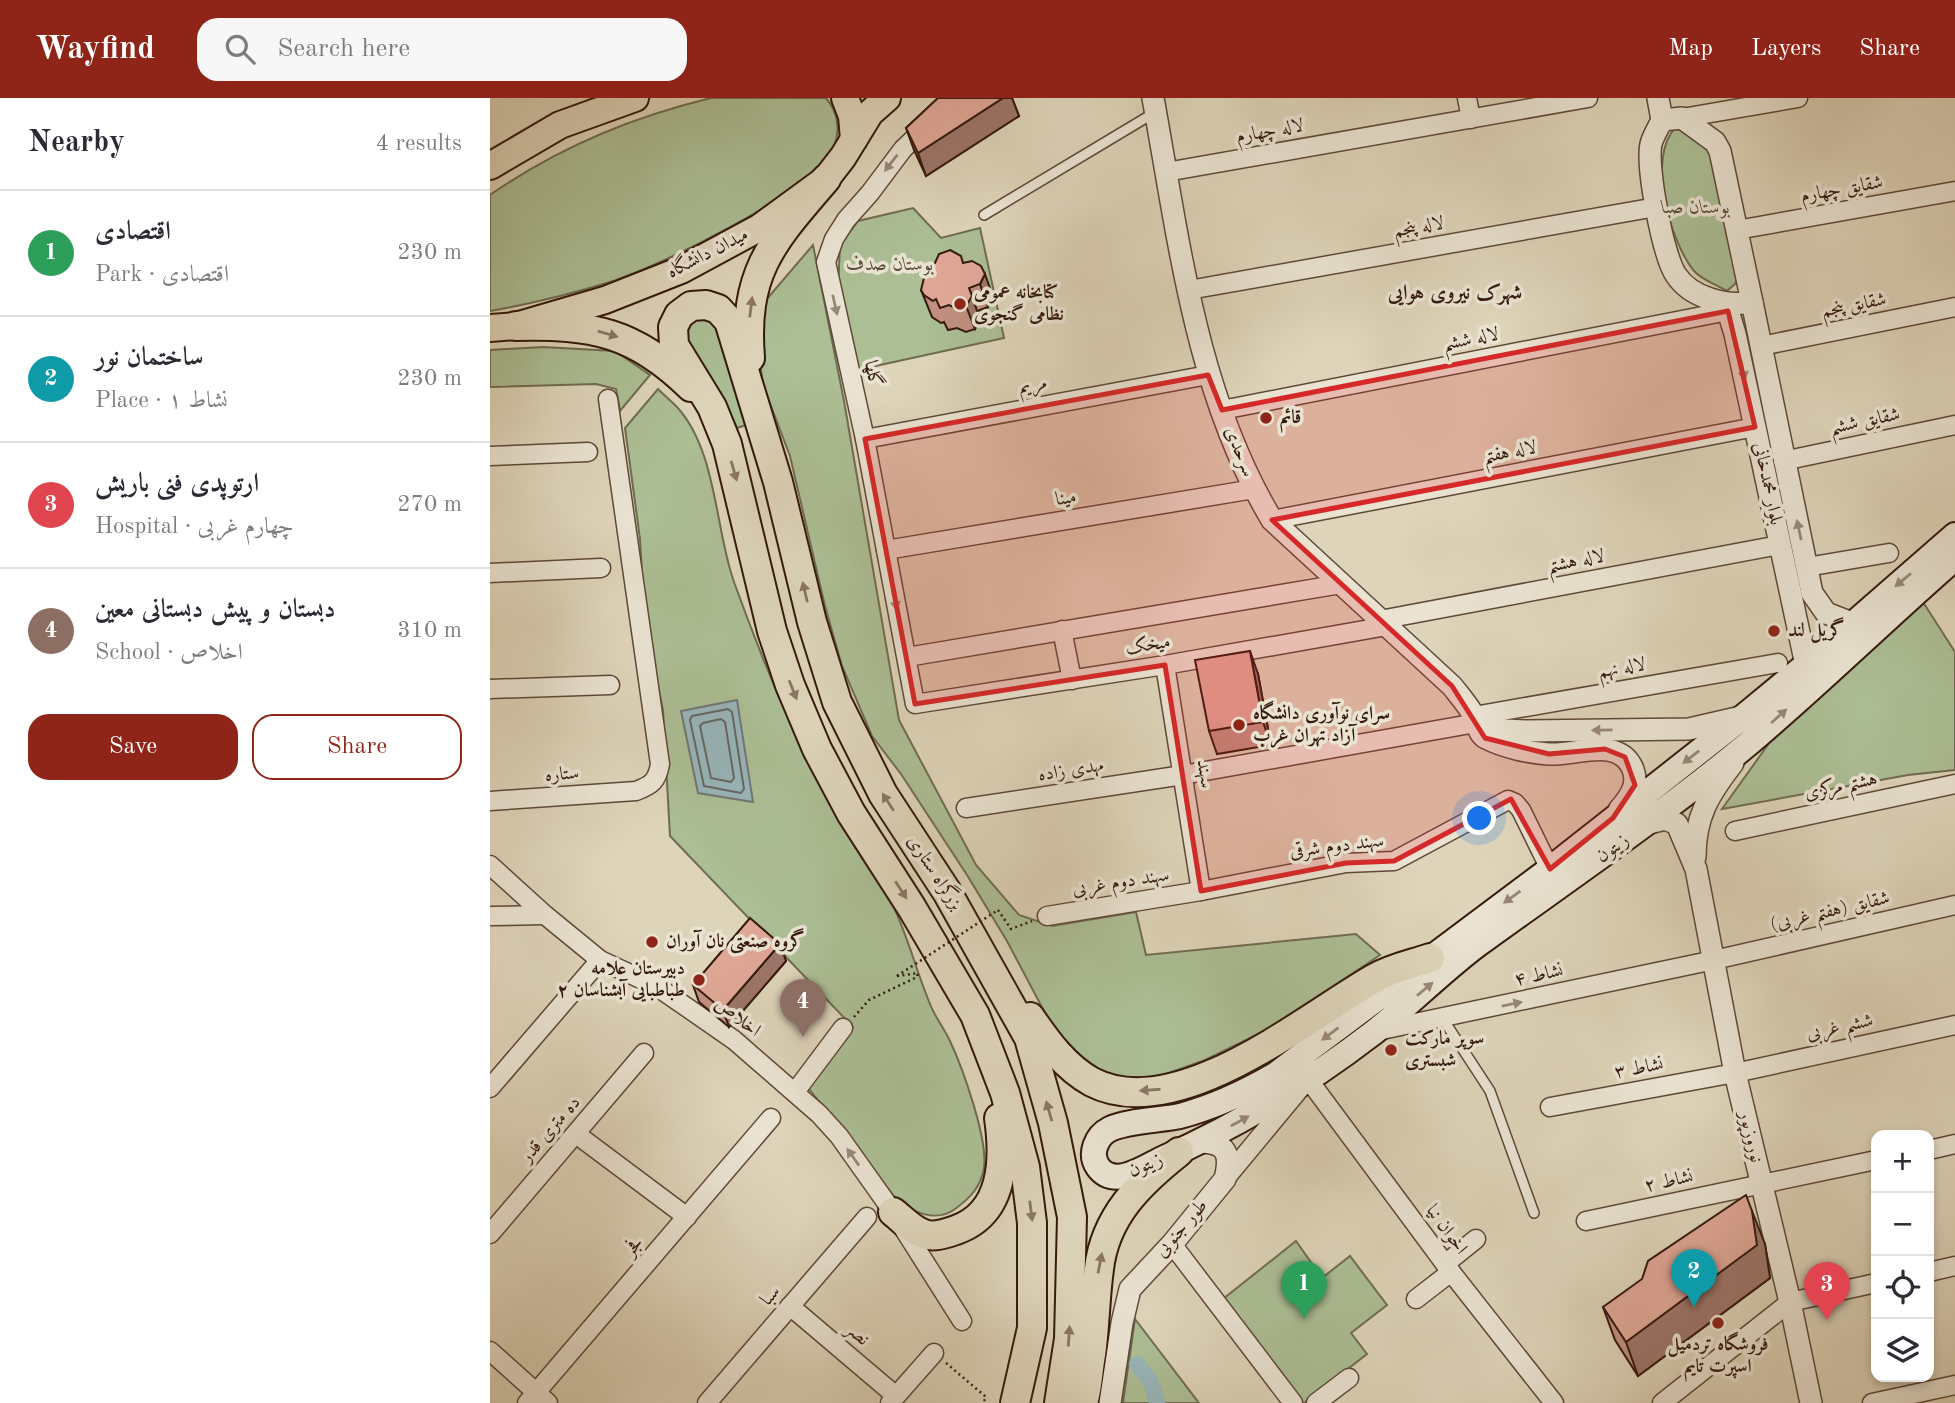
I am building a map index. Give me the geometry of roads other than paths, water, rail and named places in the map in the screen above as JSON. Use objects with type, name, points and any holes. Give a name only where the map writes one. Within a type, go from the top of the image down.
[{"type":"highway","points":[[760,423],[748,335],[750,303],[757,274],[780,234],[826,179]]},
{"type":"highway","name":"بزرگراه ستاری","points":[[1015,1403],[1032,1328],[1032,1223],[1025,1167],[1005,1093],[975,1015],[851,813],[817,749],[790,685],[772,631],[740,489],[727,444],[712,407],[674,345],[673,327],[679,315],[691,306],[706,305],[718,309],[729,321],[791,528],[812,622],[837,702],[883,794],[947,892],[1029,1038],[1053,1123],[1072,1217],[1069,1339],[1059,1403]]},
{"type":"highway","points":[[503,327],[571,326],[602,331],[629,340],[680,376],[712,407]]},
{"type":"highway","points":[[981,950],[1049,1045],[1072,1068],[1093,1082],[1114,1090],[1138,1091],[1163,1089],[1228,1067],[1277,1041],[1378,976],[1430,958]]},
{"type":"highway","points":[[880,1214],[925,1235],[942,1235],[964,1227],[985,1211],[996,1195],[1002,1166],[991,1053]]},
{"type":"highway","points":[[1083,1403],[1093,1338],[1099,1266],[1105,1241],[1116,1217],[1147,1177],[1190,1147]]},
{"type":"highway","points":[[997,1403],[1032,1328]]},
{"type":"main road","points":[[490,166],[560,125],[635,98]]},
{"type":"main road","points":[[845,98],[852,116],[854,139]]},
{"type":"main road","name":"میدان دانشگاه","points":[[503,327],[605,300],[681,270],[759,228],[826,179],[878,103]]},
{"type":"main road","name":"زیتون","points":[[1955,535],[1743,717],[1550,869],[1275,1075],[1213,1106],[1178,1116],[1109,1129],[1098,1140],[1093,1152],[1095,1163],[1107,1176],[1118,1177],[1190,1147],[1261,1109],[1308,1079],[1373,1032],[1474,948],[1649,823],[1749,743],[1955,558]]},
{"type":"street","name":"گلها","points":[[915,704],[865,439],[825,262],[834,239],[846,220],[902,149],[957,98]]},
{"type":"street","points":[[1467,98],[1471,119]]},
{"type":"street","name":"لاله چهارم","points":[[1166,172],[1588,98]]},
{"type":"street","points":[[1658,98],[1674,112],[1798,98]]},
{"type":"street","name":"سرحدی","points":[[1154,105],[1208,375],[1254,489],[1272,520],[1452,686],[1485,738],[1508,746],[1549,754],[1605,749],[1625,757],[1631,765],[1635,785],[1631,795],[1613,818]]},
{"type":"street","points":[[1674,112],[1651,144],[1650,162],[1669,262],[1676,276],[1704,297],[1727,307],[1752,302]]},
{"type":"street","name":"بلوار محمدخانی","points":[[1674,112],[1715,142],[1720,151],[1812,593],[1826,613],[1852,623]]},
{"type":"street","name":"شقایق چهارم","points":[[1737,230],[1955,191]]},
{"type":"street","name":"لاله پنجم","points":[[1189,290],[1657,207]]},
{"type":"street","name":"بلوار محمدخانی","points":[[1727,307],[1806,665]]},
{"type":"street","name":"لاله ششم","points":[[1222,410],[1727,307]]},
{"type":"street","name":"شقایق پنجم","points":[[1760,346],[1955,307]]},
{"type":"street","name":"مریم","points":[[865,439],[1208,375]]},
{"type":"street","name":"ستاره","points":[[490,801],[636,792],[651,786],[658,775],[660,764],[608,399]]},
{"type":"street","name":"شقایق ششم","points":[[1783,460],[1955,425]]},
{"type":"street","name":"لاله هفتم","points":[[1272,520],[1755,427]]},
{"type":"street","points":[[490,456],[588,452]]},
{"type":"street","name":"مینا","points":[[886,551],[1254,489]]},
{"type":"street","name":"لاله هشتم","points":[[1384,623],[1779,545]]},
{"type":"street","points":[[1789,587],[1797,592],[1804,591],[1808,575],[1889,554]]},
{"type":"street","points":[[490,573],[601,568]]},
{"type":"street","name":"میخک","points":[[906,657],[1341,584]]},
{"type":"street","name":"میخک","points":[[915,704],[1165,664],[1384,623]]},
{"type":"street","points":[[1062,630],[1072,680]]},
{"type":"street","name":"لاله نهم","points":[[1183,775],[1778,663]]},
{"type":"street","name":"سهند","points":[[1165,664],[1201,891]]},
{"type":"street","points":[[490,689],[610,685]]},
{"type":"street","points":[[1475,720],[1505,730],[1527,731],[1689,729],[1743,717]]},
{"type":"street","name":"نوروزپور","points":[[1749,743],[1712,791],[1700,815],[1695,838],[1696,869],[1735,1073],[1790,1302],[1811,1403]]},
{"type":"street","name":"مهدی زاده","points":[[966,808],[1183,775]]},
{"type":"street","name":"هشتم مرکزی","points":[[1735,831],[1955,784]]},
{"type":"street","name":"سهند دوم شرقی","points":[[1201,891],[1346,863],[1394,861],[1508,800],[1521,810],[1550,869]]},
{"type":"street","name":"نوروزپور","points":[[1649,823],[1665,820],[1677,824],[1696,869]]},
{"type":"street","name":"اخلاص","points":[[490,865],[600,960],[656,986],[734,1040],[795,1092],[839,1136],[880,1214],[962,1321]]},
{"type":"street","name":"سهند دوم غربی","points":[[1047,916],[1201,891]]},
{"type":"street","name":"شقایق (هفتم غربی)","points":[[1714,960],[1955,905]]},
{"type":"street","points":[[490,916],[545,915]]},
{"type":"street","points":[[490,1088],[600,960]]},
{"type":"street","name":"نشاط ۴","points":[[1373,1032],[1714,960]]},
{"type":"street","name":"ششم غربی","points":[[1735,1073],[1955,1025]]},
{"type":"street","points":[[795,1092],[843,1028]]},
{"type":"street","name":"ده متری قدر","points":[[490,1234],[644,1053]]},
{"type":"street","name":"نشاط ۳","points":[[1550,1107],[1735,1073]]},
{"type":"street","name":"طور جنوبی","points":[[1110,1403],[1130,1289],[1172,1244],[1308,1079]]},
{"type":"street","name":"اخوان نیا","points":[[1308,1079],[1448,1268],[1554,1403]]},
{"type":"street","name":"فجر","points":[[537,1399],[771,1118]]},
{"type":"street","points":[[576,1134],[687,1217]]},
{"type":"street","points":[[1190,1147],[1215,1143],[1224,1148],[1228,1167],[1225,1179]]},
{"type":"street","points":[[1934,1149],[1955,1144]]},
{"type":"street","name":"نشاط ۲","points":[[1586,1221],[1871,1161]]},
{"type":"street","name":"سبا","points":[[707,1403],[790,1306],[880,1214]]},
{"type":"street","points":[[1416,1299],[1476,1239]]},
{"type":"street","points":[[1172,1244],[1293,1403]]},
{"type":"street","points":[[1934,1271],[1955,1266]]},
{"type":"street","points":[[1662,1403],[1790,1302],[1871,1284]]},
{"type":"street","name":"نصر","points":[[790,1306],[893,1399]]},
{"type":"street","points":[[490,1351],[537,1399]]},
{"type":"street","points":[[893,1399],[934,1353]]},
{"type":"street","points":[[1316,1403],[1349,1378]]},
{"type":"street","points":[[1872,1403],[1955,1385]]},
{"type":"lane","points":[[984,215],[1154,105]]},
{"type":"lane","points":[[1443,1019],[1490,1091],[1534,1213]]},
{"type":"water","points":[[737,700],[753,802],[698,793],[681,711]]},
{"type":"waterway","points":[[1137,1364],[1151,1382],[1157,1403]]},
{"type":"place","name":"کتابخانه عمومی نظامی گنجوی","points":[[960,304]]},
{"type":"place","name":"قائم","points":[[1266,418]]},
{"type":"place","name":"گریل لند","points":[[1774,631]]},
{"type":"place","name":"سرای نوآوری دانشگاه آزاد تهران غرب","points":[[1239,725]]},
{"type":"place","name":"گروه صنعتی نان آوران","points":[[652,942]]},
{"type":"place","name":"دبیرستان علامه طباطبایی آبشناسان ۲","points":[[699,980]]},
{"type":"place","name":"دبستان و پیش دبستانی معین","points":[[803,1037]]},
{"type":"place","name":"سوپر مارکت شبستری","points":[[1391,1050]]},
{"type":"place","name":"ساختمان نور","points":[[1694,1307]]},
{"type":"place","name":"اقتصادی","points":[[1304,1319]]},
{"type":"place","name":"ارتوپدی فنی باریش","points":[[1827,1320]]},
{"type":"place","name":"فروشگاه تردمیل اسپرت تایم","points":[[1718,1323]]},
{"type":"district","name":"شهرک نیروی هوایی","points":[[1455,293]]},
{"type":"park label","name":"بوستان صبا","points":[[1696,208]]},
{"type":"park label","name":"بوستان صدف","points":[[890,265]]}]
